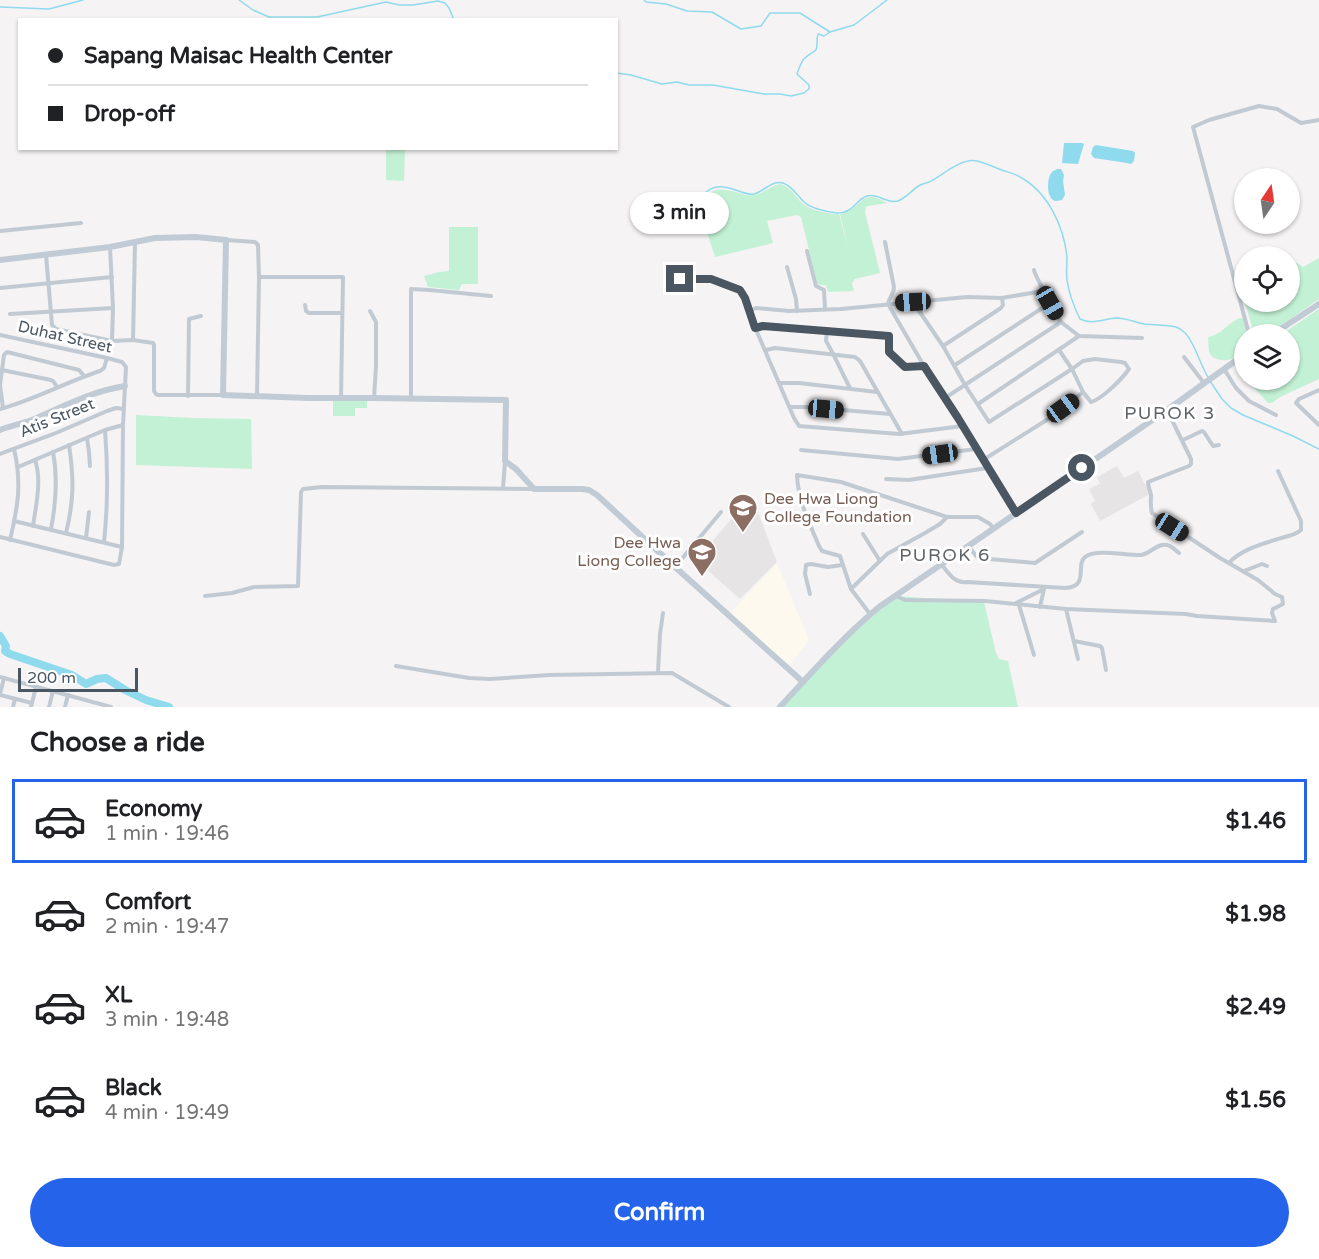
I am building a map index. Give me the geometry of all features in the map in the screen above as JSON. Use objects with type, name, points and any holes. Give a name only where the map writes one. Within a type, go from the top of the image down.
[{"type":"street","points":[[1246,324],[1193,127],[1209,120],[1259,106],[1277,109],[1301,123],[1319,120]]},
{"type":"street","points":[[0,231],[81,223]]},
{"type":"street","points":[[0,260],[110,247],[155,238],[196,237],[256,243],[258,245],[259,277],[257,396]]},
{"type":"street","points":[[223,395],[226,240]]},
{"type":"street","points":[[885,242],[894,287],[888,304],[1016,513]]},
{"type":"street","points":[[133,340],[135,243]]},
{"type":"street","points":[[110,247],[112,340]]},
{"type":"street","points":[[807,251],[816,286],[824,290],[825,309]]},
{"type":"street","points":[[46,255],[52,325],[56,329],[112,340],[150,342],[154,345],[154,391],[158,395],[506,400],[503,488]]},
{"type":"street","points":[[788,267],[797,311]]},
{"type":"street","points":[[1034,270],[1060,322],[1079,336],[1142,338]]},
{"type":"street","points":[[259,277],[343,277],[341,398]]},
{"type":"street","points":[[0,288],[112,278]]},
{"type":"street","points":[[680,279],[711,279],[740,290],[798,424],[902,434],[963,426]]},
{"type":"street","points":[[411,398],[411,289],[492,296]]},
{"type":"street","points":[[749,311],[756,308],[797,311],[967,297],[1002,298],[1043,291]]},
{"type":"street","points":[[943,346],[1001,308],[1002,298]]},
{"type":"street","points":[[913,302],[943,346],[989,422],[1072,369],[1083,361],[1095,359],[1121,362],[1129,367],[1128,371],[1094,402],[1088,400],[1083,393],[1072,369],[1059,350]]},
{"type":"street","points":[[955,365],[1050,303]]},
{"type":"street","points":[[1288,324],[1319,304]]},
{"type":"street","points":[[305,305],[309,313],[341,313]]},
{"type":"street","points":[[10,314],[113,308]]},
{"type":"street","points":[[370,310],[376,322],[374,398]]},
{"type":"street","points":[[188,396],[189,319],[201,316]]},
{"type":"street","points":[[945,398],[1060,322]]},
{"type":"street","points":[[755,328],[763,326],[889,336],[889,352],[905,367],[924,366]]},
{"type":"street","points":[[827,331],[826,341],[850,388]]},
{"type":"street","name":"Duhat Street","points":[[0,335],[122,362],[126,367],[125,386]]},
{"type":"street","points":[[978,404],[1079,336]]},
{"type":"street","points":[[766,350],[775,348],[855,357],[902,434]]},
{"type":"street","points":[[84,376],[78,370],[7,352],[4,355],[2,370],[1,409],[31,399],[104,368],[107,358]]},
{"type":"street","points":[[1184,357],[1205,382]]},
{"type":"street","points":[[780,707],[830,652],[870,614],[1234,362]]},
{"type":"street","points":[[1224,369],[1248,401],[1276,415]]},
{"type":"street","points":[[2,370],[51,380],[57,387]]},
{"type":"street","points":[[780,383],[878,392]]},
{"type":"street","points":[[0,537],[114,566],[121,562],[125,386]]},
{"type":"street","points":[[0,430],[29,421],[92,394],[134,386]]},
{"type":"street","points":[[1319,390],[1299,399],[1296,403],[1319,425]]},
{"type":"street","points":[[983,460],[1053,416],[1083,393]]},
{"type":"street","points":[[789,407],[891,414]]},
{"type":"street","name":"Atis Street","points":[[0,454],[107,411],[116,408],[124,409]]},
{"type":"street","points":[[896,595],[905,600],[985,601],[1066,609],[1186,614],[1275,621],[1272,613],[1274,609],[1283,604],[1282,597],[1152,513],[1148,482],[1191,464],[1183,440],[1167,410]]},
{"type":"street","points":[[18,467],[105,430],[123,425]]},
{"type":"street","points":[[104,542],[108,481],[105,430]]},
{"type":"street","points":[[1183,440],[1202,431],[1213,446],[1219,445]]},
{"type":"street","points":[[87,438],[90,466]]},
{"type":"street","points":[[66,533],[73,491],[69,445]]},
{"type":"street","points":[[10,540],[19,494],[15,449]]},
{"type":"street","points":[[801,450],[898,459],[976,449]]},
{"type":"street","points":[[51,529],[56,490],[53,452]]},
{"type":"street","points":[[33,526],[38,492],[35,460]]},
{"type":"street","points":[[505,461],[516,469],[534,489]]},
{"type":"street","points":[[886,479],[909,480],[987,468]]},
{"type":"street","points":[[1229,563],[1237,555],[1280,538],[1295,535],[1301,530],[1301,521],[1278,471]]},
{"type":"street","points":[[870,614],[851,589],[839,555],[822,551],[819,546],[801,503],[797,475],[841,482],[947,517],[978,517],[993,528]]},
{"type":"street","points":[[516,488],[524,478]]},
{"type":"street","points":[[205,596],[232,593],[250,587],[298,586],[301,492],[303,489],[322,487],[589,490],[803,682]]},
{"type":"street","points":[[86,538],[89,512]]},
{"type":"street","points":[[675,567],[721,512]]},
{"type":"street","points":[[851,589],[888,553],[940,524],[947,517]]},
{"type":"street","points":[[14,521],[122,547]]},
{"type":"street","points":[[968,545],[978,558],[1035,563],[1082,532]]},
{"type":"street","points":[[863,534],[880,561]]},
{"type":"street","points":[[941,564],[954,579],[961,583],[1071,588],[1082,576],[1081,562],[1088,555],[1112,552],[1145,555],[1166,545],[1179,553]]},
{"type":"street","points":[[1243,572],[1262,564],[1267,566]]},
{"type":"street","points":[[810,594],[805,574],[806,565],[842,566]]},
{"type":"street","points":[[1017,604],[1045,588]]},
{"type":"street","points":[[1040,607],[1045,588]]},
{"type":"street","points":[[1017,604],[1034,655]]},
{"type":"street","points":[[1066,609],[1078,659]]},
{"type":"street","points":[[658,672],[663,613]]},
{"type":"street","points":[[1074,641],[1100,646],[1106,670]]},
{"type":"street","points":[[396,666],[469,678],[490,679],[549,675],[674,673],[729,707]]},
{"type":"street","points":[[36,687],[32,705],[0,694],[2,678],[68,695],[105,706],[111,707]]},
{"type":"street","points":[[49,707],[53,692]]},
{"type":"street","points":[[65,707],[68,695]]},
{"type":"street","points":[[13,707],[15,699]]},
{"type":"shaded area","points":[[1117,466],[1124,478],[1138,471],[1150,494],[1100,521],[1091,504],[1095,501],[1089,489],[1100,484],[1097,477]]},
{"type":"shaded area","name":"Dee Hwa Liong College Foundation","points":[[745,503],[759,515],[777,562],[740,599],[696,560]]},
{"type":"shaded area","points":[[777,563],[809,640],[788,667],[730,613]]},
{"type":"green space","points":[[386,150],[405,150],[404,181],[386,180]]},
{"type":"green space","points":[[780,184],[788,188],[809,208],[839,214],[848,248],[840,214],[854,208],[867,198],[872,197],[887,203],[868,206],[865,212],[880,273],[855,279],[852,283],[854,291],[828,292],[826,285],[817,283],[801,217],[797,215],[767,221],[773,243],[715,257],[699,207],[703,200],[715,190],[753,195]]},
{"type":"green space","points":[[449,227],[478,227],[478,284],[462,284],[459,290],[428,287],[424,276],[449,271]]},
{"type":"green space","points":[[1319,258],[1319,299],[1283,324],[1251,324],[1248,312],[1300,312],[1300,265],[1303,267]]},
{"type":"green space","points":[[1319,309],[1319,379],[1300,388],[1300,324],[1297,324]]},
{"type":"green space","points":[[1240,318],[1243,319],[1244,324],[1234,324],[1234,358],[1222,360],[1212,357],[1209,352],[1208,337],[1217,334]]},
{"type":"green space","points":[[1256,390],[1295,390],[1272,403],[1268,403]]},
{"type":"green space","points":[[333,398],[367,399],[367,408],[355,408],[355,416],[333,416]]},
{"type":"green space","points":[[136,415],[251,419],[252,469],[136,465]]},
{"type":"green space","points":[[896,596],[984,602],[996,653],[999,659],[1008,661],[1018,707],[783,707],[838,646]]},
{"type":"water","points":[[1064,143],[1084,144],[1078,164],[1062,163]]},
{"type":"water","points":[[1096,145],[1133,151],[1134,161],[1131,164],[1094,158],[1091,154]]},
{"type":"water","points":[[1061,169],[1064,175],[1065,195],[1062,200],[1055,201],[1050,195],[1048,184],[1051,174]]},
{"type":"waterway","points":[[0,7],[49,9],[83,0]]},
{"type":"waterway","points":[[239,0],[269,17],[317,17],[386,2],[413,5],[438,1],[445,3],[453,18]]},
{"type":"waterway","points":[[644,0],[687,11],[712,12],[741,29],[761,26],[770,13],[800,13],[830,32],[854,25],[887,0]]},
{"type":"waterway","points":[[618,73],[662,84],[677,82],[689,85],[713,85],[791,96],[804,93],[809,89],[809,85],[797,74],[799,68],[804,59],[816,50],[818,34],[824,36],[830,32]]},
{"type":"waterway","points":[[693,216],[697,205],[711,189],[726,187],[752,194],[775,183],[783,183],[792,188],[809,206],[823,211],[843,212],[871,195],[894,202],[898,201],[920,185],[948,170],[965,162],[977,161],[1015,174],[1039,192],[1053,211],[1065,246],[1068,285],[1080,319],[1094,322],[1120,318],[1144,324],[1178,328],[1188,336],[1208,377]]},
{"type":"waterway","points":[[1210,381],[1231,408],[1319,449]]},
{"type":"waterway","points":[[0,636],[6,646],[5,651],[10,654],[72,675],[86,684],[106,678],[146,700],[169,707]]},
{"type":"place","name":"Dee Hwa Liong College Foundation","points":[[743,534]]},
{"type":"place","name":"Dee Hwa Liong College","points":[[702,578]]},
{"type":"district","name":"PUROK 3","points":[[1170,413]]},
{"type":"district","name":"PUROK 6","points":[[945,555]]},
{"type":"route","points":[[680,279],[711,279],[740,290],[755,328],[763,326],[889,336],[890,354],[905,367],[924,366],[1016,513],[1082,468]]}]
